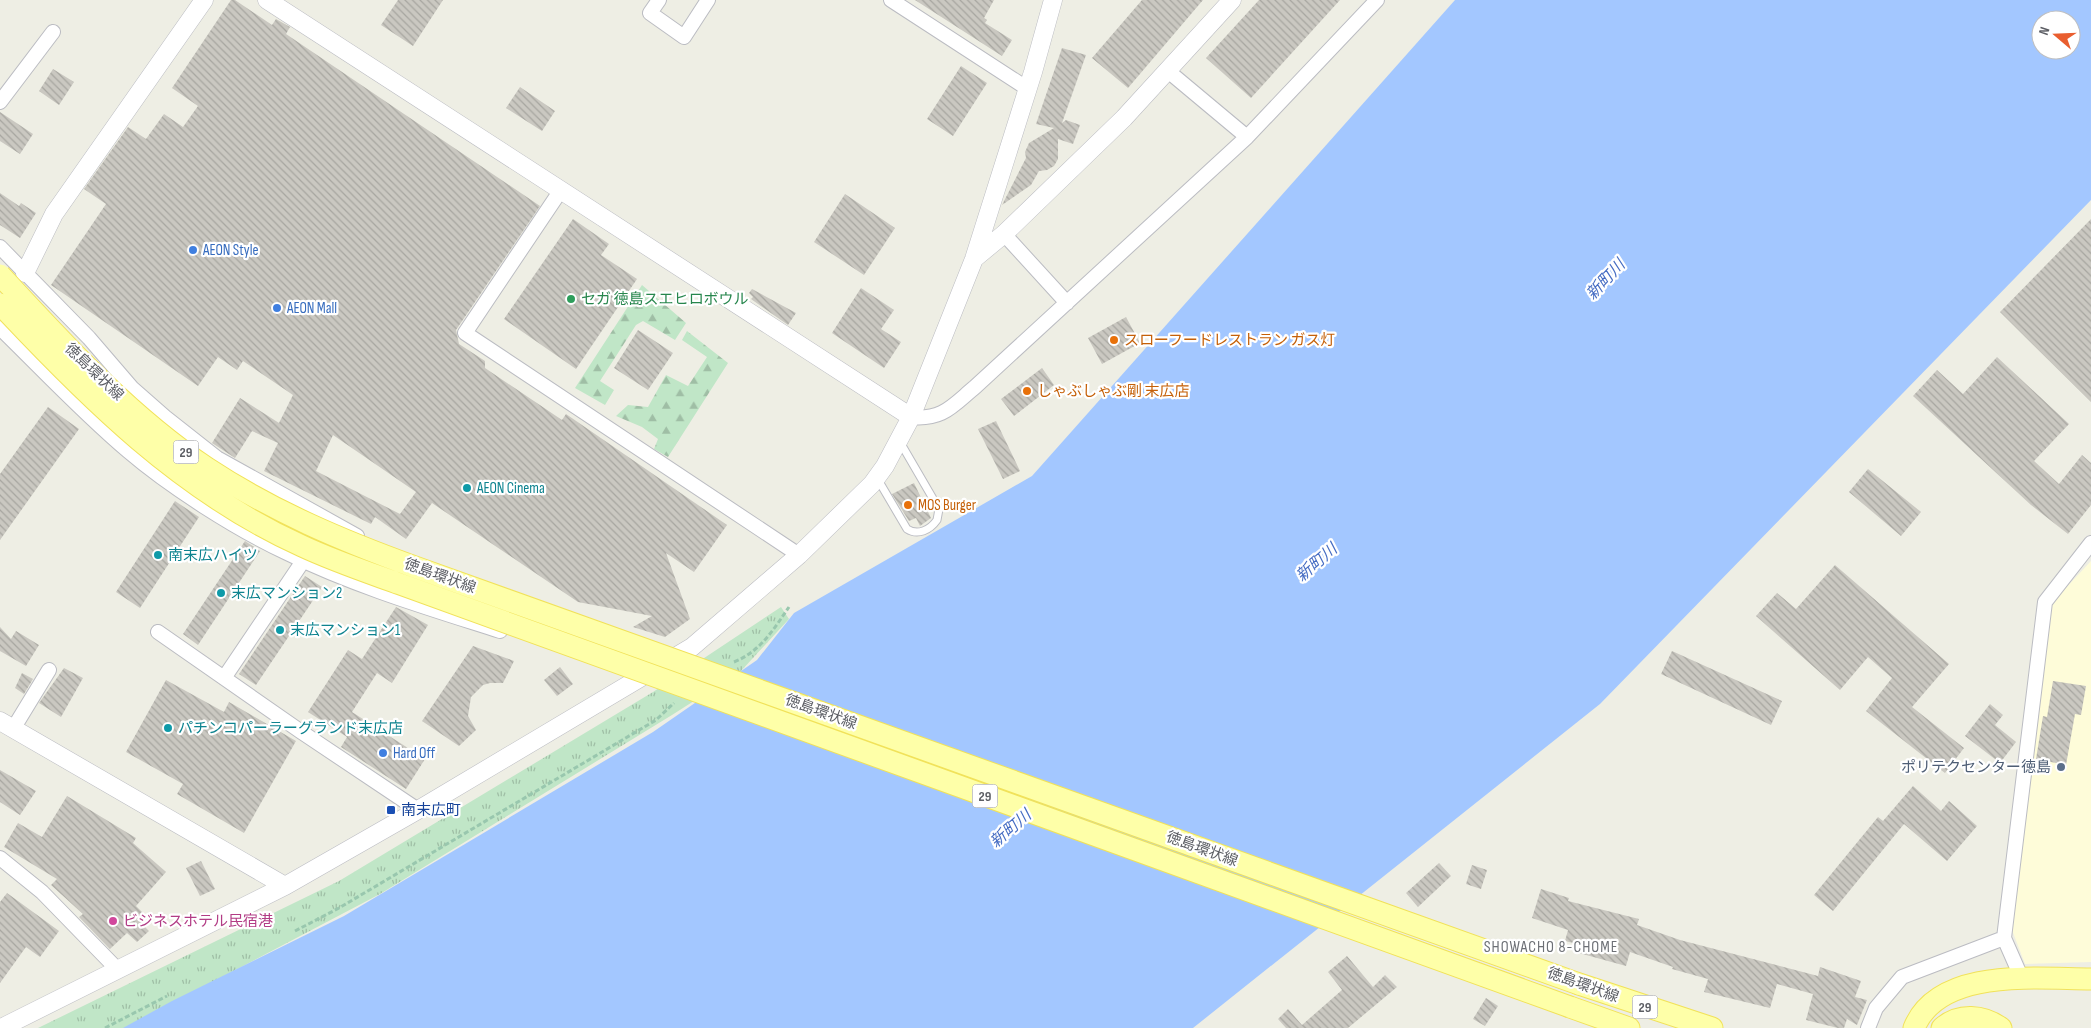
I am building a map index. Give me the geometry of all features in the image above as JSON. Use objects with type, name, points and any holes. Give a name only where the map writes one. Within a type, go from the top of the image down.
[{"type":"main road","name":"徳島環状線","points":[[13,270],[87,366],[141,416],[207,467],[245,491],[318,529],[407,564],[1504,957],[1712,1028]]},
{"type":"main road","name":"徳島環状線","points":[[0,304],[92,398],[167,464],[225,503],[300,546],[392,581],[1629,1028]]},
{"type":"main road","points":[[1914,1028],[1924,1011],[1945,994],[1959,987],[1974,983],[2091,978]]},
{"type":"main road","points":[[1942,1028],[1950,1021],[1962,1017],[1979,1018],[1993,1022],[2001,1028]]},
{"type":"street","points":[[0,282],[13,270],[54,214],[204,0]]},
{"type":"street","points":[[267,0],[911,417],[926,418],[941,415],[1067,303],[1247,137],[1377,0]]},
{"type":"street","points":[[659,0],[650,13],[684,37],[708,0]]},
{"type":"street","points":[[890,0],[1028,89]]},
{"type":"street","points":[[1,1028],[285,886],[418,810],[692,647],[799,555],[877,478],[911,417],[974,259],[1028,89],[1053,0]]},
{"type":"street","points":[[974,259],[1004,234],[1124,118],[1232,0]]},
{"type":"street","points":[[0,102],[53,32]]},
{"type":"street","points":[[1168,70],[1247,137]]},
{"type":"street","points":[[561,190],[465,333],[799,555]]},
{"type":"street","points":[[1004,234],[1067,303]]},
{"type":"street","points":[[0,247],[13,270],[89,338],[132,388],[217,458],[356,535],[526,604],[627,662]]},
{"type":"street","points":[[0,328],[128,451],[181,490],[233,522],[303,561],[432,609],[516,636],[654,670]]},
{"type":"street","points":[[46,373],[89,338]]},
{"type":"street","points":[[128,451],[165,416]]},
{"type":"street","points":[[233,522],[262,482]]},
{"type":"street","points":[[331,573],[356,535]]},
{"type":"street","points":[[2022,980],[2004,938],[2045,602],[2091,543]]},
{"type":"street","points":[[224,678],[303,561]]},
{"type":"street","points":[[432,609],[444,571]]},
{"type":"street","points":[[158,632],[418,810]]},
{"type":"street","points":[[49,670],[6,725],[285,886]]},
{"type":"street","points":[[0,858],[42,892],[117,969]]},
{"type":"street","points":[[1868,1028],[1876,1008],[1902,977],[2004,938]]},
{"type":"lane","points":[[877,478],[907,529],[913,533],[920,532],[937,520],[939,509],[899,440]]},
{"type":"path","points":[[728,665],[749,656],[765,642],[789,607]]},
{"type":"path","points":[[295,931],[339,908],[656,720],[676,701]]},
{"type":"path","points":[[105,1028],[167,996]]},
{"type":"shaded area","name":"ポリテクセンター徳島","points":[[2091,561],[2091,962],[2025,964],[2012,930],[2051,604]]},
{"type":"green space","points":[[642,285],[686,323],[675,340],[643,321],[636,325],[600,381],[614,390],[605,405],[575,388]]},
{"type":"green space","points":[[687,331],[728,363],[668,457],[654,449],[658,439],[642,427],[616,416],[628,405],[648,407],[666,375],[688,386],[707,357],[682,340]]},
{"type":"green space","points":[[781,607],[789,619],[741,671],[380,894],[125,1028],[38,1028],[339,881],[653,692]]},
{"type":"water","name":"新町川","points":[[1455,0],[2091,0],[2091,200],[1600,704],[1193,1028],[123,1028],[172,1001],[344,916],[653,732],[757,660],[794,613],[1032,476]]},
{"type":"building","name":"AEON Mall","points":[[231,0],[235,0],[272,25],[276,19],[290,27],[286,34],[540,206],[456,330],[459,344],[485,361],[485,368],[562,420],[566,414],[727,525],[694,572],[666,553],[690,619],[665,637],[633,627],[652,616],[578,602],[432,503],[406,539],[375,517],[371,524],[264,471],[278,443],[252,431],[235,458],[212,443],[240,398],[279,423],[293,395],[243,361],[237,370],[218,357],[198,386],[51,285],[106,204],[84,189],[128,127],[146,139],[164,114],[183,127],[198,106],[172,88]],"holes":[[[333,435],[416,492],[400,514],[316,471]]]},
{"type":"building","points":[[398,0],[443,0],[413,46],[381,25]]},
{"type":"building","points":[[915,0],[994,0],[984,18],[987,20],[985,23],[1012,40],[1002,56]]},
{"type":"building","points":[[1142,0],[1203,0],[1128,88],[1092,58]]},
{"type":"building","points":[[1259,0],[1340,0],[1251,98],[1206,58]]},
{"type":"building","points":[[1062,48],[1086,55],[1062,123],[1066,120],[1080,125],[1073,144],[1058,139],[1058,159],[1054,166],[1047,170],[1039,171],[1031,185],[1002,205],[1026,158],[1025,152],[1029,143],[1054,128],[1036,124]]},
{"type":"building","points":[[961,66],[987,83],[953,136],[927,119]]},
{"type":"building","points":[[53,69],[74,82],[59,105],[39,91]]},
{"type":"building","points":[[520,87],[555,111],[542,131],[506,108]]},
{"type":"building","points":[[0,112],[33,134],[20,154],[0,141]]},
{"type":"building","points":[[0,193],[19,206],[21,203],[36,213],[20,238],[0,225]]},
{"type":"building","points":[[845,194],[895,228],[864,275],[814,242]]},
{"type":"building","name":"セガ 徳島スエヒロボウル","points":[[573,219],[609,244],[601,255],[637,279],[576,369],[504,319]]},
{"type":"building","points":[[2091,219],[2091,402],[2000,312]]},
{"type":"building","points":[[861,288],[894,310],[881,329],[901,342],[884,368],[832,333]]},
{"type":"building","points":[[752,289],[796,313],[788,325],[751,299],[753,297],[749,293]]},
{"type":"building","name":"スローフードレストラン ガス灯","points":[[1126,317],[1140,343],[1102,364],[1088,338]]},
{"type":"building","points":[[638,330],[673,353],[648,390],[614,368]]},
{"type":"building","points":[[1997,357],[2069,424],[2034,461],[2059,484],[2082,455],[2091,463],[2091,505],[2068,534],[2031,505],[1913,396],[1937,370],[1963,394]]},
{"type":"building","name":"しゃぶしゃぶ剛 末広店","points":[[1042,368],[1054,385],[1014,416],[1001,399]]},
{"type":"building","points":[[48,407],[79,429],[0,540],[0,474]]},
{"type":"building","points":[[996,421],[1020,471],[1003,479],[978,429]]},
{"type":"building","points":[[1868,469],[1921,512],[1901,536],[1849,492]]},
{"type":"building","name":"MOS Burger","points":[[914,483],[931,518],[920,526],[916,518],[909,521],[892,494]]},
{"type":"building","name":"南末広ハイツ","points":[[175,501],[199,517],[140,608],[116,592]]},
{"type":"building","name":"末広マンション2","points":[[245,541],[260,551],[198,645],[183,634]]},
{"type":"building","points":[[1835,565],[1949,664],[1912,707],[1964,748],[1945,773],[1866,711],[1892,678],[1868,657],[1840,690],[1756,616],[1777,593],[1796,609]]},
{"type":"building","name":"末広マンション1","points":[[305,576],[322,587],[256,685],[239,674]]},
{"type":"building","points":[[396,607],[428,625],[392,683],[377,673],[352,712],[425,759],[406,789],[341,747],[347,737],[308,712],[348,650],[362,659]]},
{"type":"building","points":[[0,627],[11,639],[16,631],[39,645],[26,666],[0,651]]},
{"type":"building","points":[[473,646],[514,661],[503,683],[483,685],[471,697],[468,716],[476,730],[459,746],[422,721]]},
{"type":"building","points":[[1672,651],[1782,701],[1771,725],[1661,674]]},
{"type":"building","points":[[560,667],[573,684],[557,696],[544,680]]},
{"type":"building","points":[[64,668],[83,678],[61,717],[39,703]]},
{"type":"building","points":[[22,673],[33,679],[24,694],[15,688]]},
{"type":"building","points":[[166,680],[224,712],[229,702],[296,741],[244,833],[177,794],[183,784],[126,752]]},
{"type":"building","points":[[2053,681],[2086,686],[2081,715],[2075,714],[2066,765],[2036,759],[2043,716],[2047,717]]},
{"type":"building","points":[[1990,704],[2003,715],[1995,725],[2016,742],[2000,763],[1965,736]]},
{"type":"building","points":[[0,770],[36,791],[20,815],[0,802]]},
{"type":"building","points":[[1913,786],[1941,811],[1949,801],[1977,826],[1947,861],[1904,824],[1833,911],[1814,895],[1878,817],[1883,821]]},
{"type":"building","points":[[67,796],[136,838],[133,843],[166,872],[136,906],[144,914],[143,925],[149,931],[137,942],[127,933],[110,949],[79,917],[83,914],[51,885],[57,879],[4,847],[18,823],[42,837]]},
{"type":"building","points":[[201,861],[215,889],[200,896],[186,868]]},
{"type":"building","points":[[1439,863],[1451,876],[1418,907],[1406,893]]},
{"type":"building","points":[[1472,865],[1487,870],[1481,889],[1466,884]]},
{"type":"building","points":[[1541,889],[1569,898],[1568,901],[1639,919],[1637,925],[1680,940],[1818,976],[1820,967],[1861,981],[1855,997],[1867,1000],[1857,1025],[1847,1019],[1844,1028],[1838,1028],[1806,1020],[1813,994],[1777,984],[1770,1008],[1704,992],[1708,979],[1672,969],[1673,967],[1630,952],[1626,966],[1579,953],[1581,945],[1565,941],[1568,930],[1532,918]]},
{"type":"building","points":[[7,893],[59,931],[40,957],[26,947],[0,983],[0,902]]},
{"type":"building","points":[[1347,956],[1373,987],[1385,975],[1397,987],[1348,1028],[1286,1028],[1278,1019],[1288,1009],[1302,1025],[1342,990],[1328,972]]},
{"type":"building","points":[[1486,998],[1498,1006],[1485,1026],[1473,1019]]},
{"type":"place","name":"AEON Style","points":[[193,250]]},
{"type":"place","name":"セガ 徳島スエヒロボウル","points":[[571,299]]},
{"type":"place","name":"AEON Mall","points":[[277,308]]},
{"type":"place","name":"スローフードレストラン ガス灯","points":[[1114,340]]},
{"type":"place","name":"しゃぶしゃぶ剛 末広店","points":[[1027,391]]},
{"type":"place","name":"AEON Cinema","points":[[467,488]]},
{"type":"place","name":"MOS Burger","points":[[908,505]]},
{"type":"place","name":"南末広ハイツ","points":[[158,555]]},
{"type":"place","name":"末広マンション2","points":[[221,593]]},
{"type":"place","name":"末広マンション1","points":[[280,630]]},
{"type":"place","name":"パチンコパーラーグランド末広店","points":[[168,728]]},
{"type":"place","name":"Hard Off","points":[[383,753]]},
{"type":"place","name":"ポリテクセンター徳島","points":[[2061,767]]},
{"type":"place","name":"南末広町","points":[[391,810]]},
{"type":"place","name":"ビジネスホテル民宿港","points":[[113,921]]},
{"type":"district","name":"SHOWACHO 8-CHOME","points":[[1551,947]]}]
